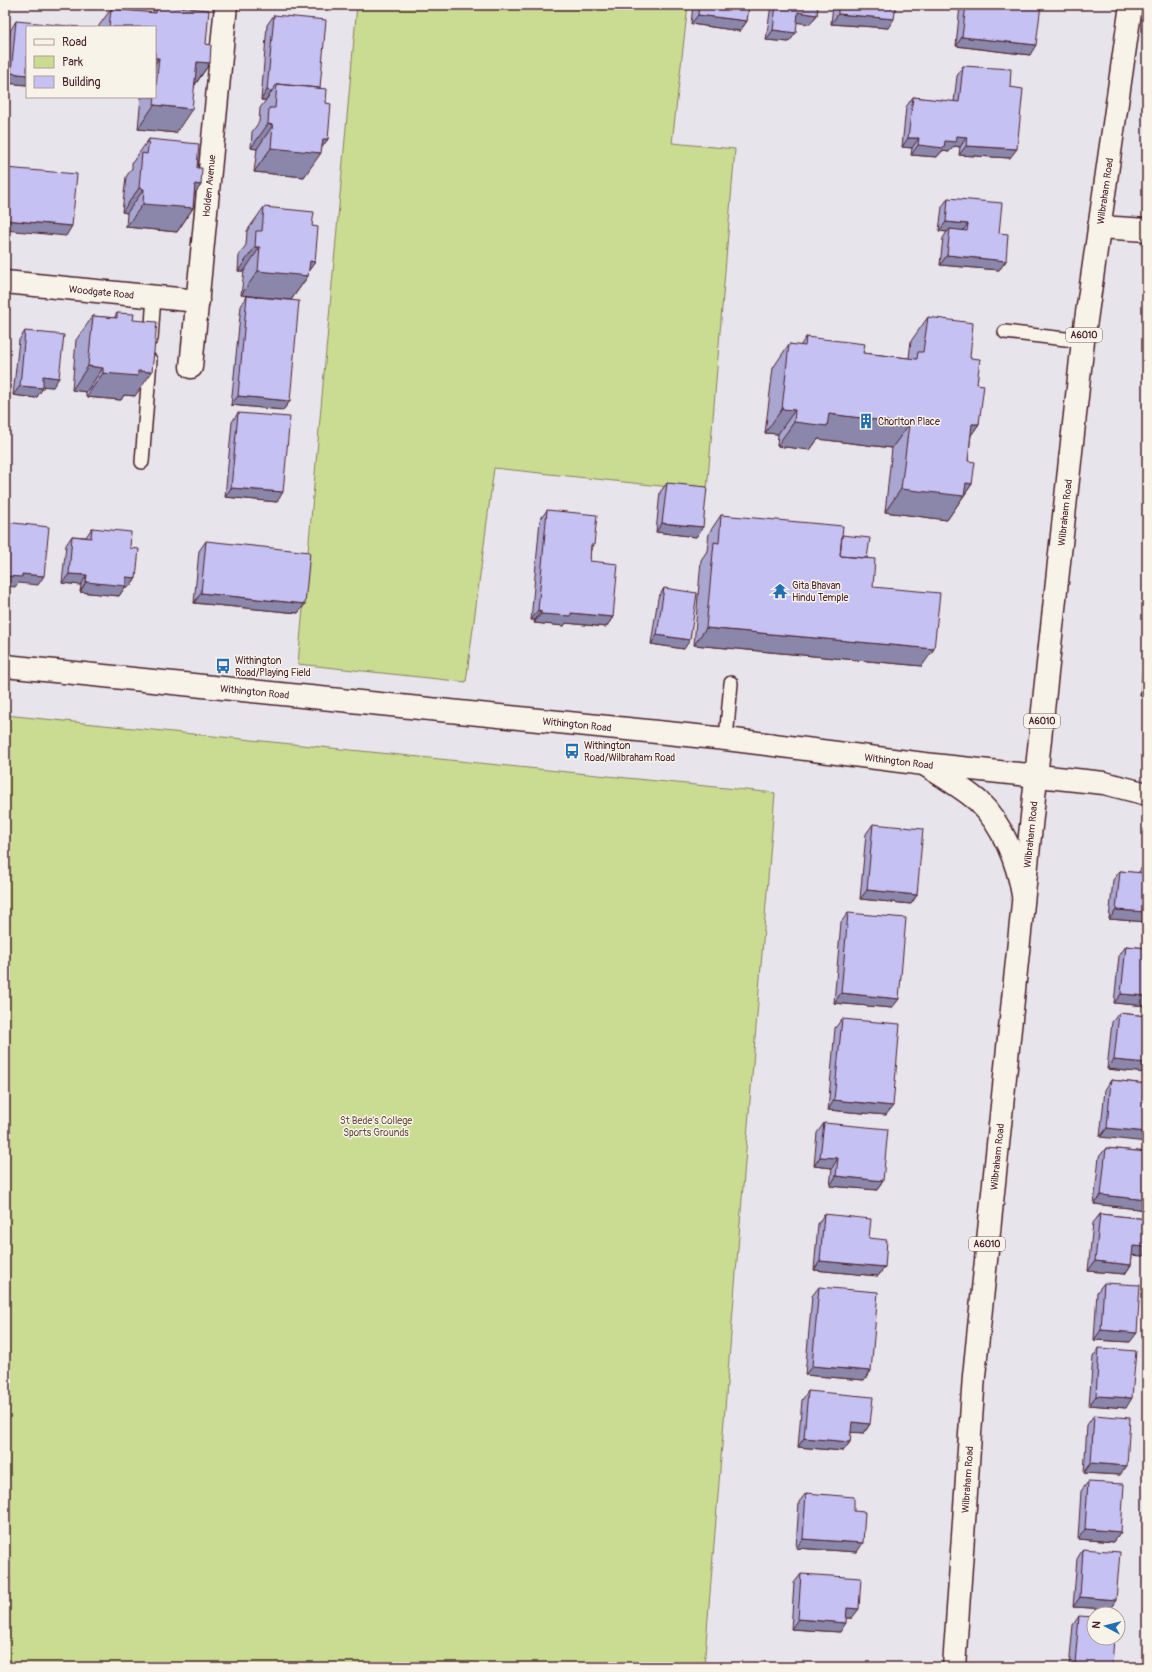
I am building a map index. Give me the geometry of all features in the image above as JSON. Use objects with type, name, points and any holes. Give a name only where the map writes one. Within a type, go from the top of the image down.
[{"type":"main road","name":"Holden Avenue","points":[[191,367],[226,5]]},
{"type":"main road","name":"Wilbraham Road","points":[[954,1667],[974,1376],[1083,341],[1131,5]]},
{"type":"main road","points":[[1099,227],[1147,230]]},
{"type":"main road","name":"Woodgate Road","points":[[5,282],[198,300]]},
{"type":"main road","name":"Withington Road","points":[[5,666],[726,739],[924,764],[1104,783],[1147,794]]},
{"type":"main road","points":[[924,764],[968,793],[987,810],[997,825],[1016,867],[1024,900]]},
{"type":"lane","points":[[142,462],[154,296]]},
{"type":"lane","points":[[1004,332],[1083,341]]},
{"type":"lane","points":[[726,739],[731,683]]},
{"type":"green space","points":[[357,5],[688,5],[672,143],[735,149],[707,491],[494,468],[466,682],[298,664]]},
{"type":"green space","name":"St Bede's College Sports Grounds","points":[[5,715],[775,793],[704,1667],[5,1667]]},
{"type":"building","points":[[157,5],[209,10],[206,44],[211,45],[210,63],[197,62],[192,109],[154,105],[155,98],[156,98],[159,58],[156,58],[156,26],[109,26],[111,9],[156,13]]},
{"type":"building","points":[[699,5],[749,5],[747,21],[698,15]]},
{"type":"building","points":[[776,5],[818,5],[817,15],[798,12],[796,33],[773,30]]},
{"type":"building","points":[[838,5],[896,5],[894,19],[838,14]]},
{"type":"building","points":[[966,5],[1041,5],[1036,45],[962,37]]},
{"type":"building","points":[[274,15],[326,20],[320,88],[277,84],[272,91],[267,90]]},
{"type":"building","points":[[5,21],[8,21],[5,51]]},
{"type":"building","points":[[16,21],[68,26],[26,26],[26,75],[11,73]]},
{"type":"building","points":[[963,66],[1011,69],[1010,87],[1023,89],[1017,149],[966,146],[967,137],[957,136],[956,142],[945,141],[944,148],[918,145],[919,138],[908,138],[913,97],[959,102]]},
{"type":"building","points":[[277,84],[327,89],[326,103],[331,104],[328,139],[323,139],[321,153],[271,148],[273,125],[268,124],[269,108],[275,108]]},
{"type":"building","points":[[149,139],[199,144],[197,168],[202,168],[201,185],[195,184],[193,208],[143,204],[144,189],[139,188],[142,153],[147,154]]},
{"type":"building","points":[[5,168],[77,174],[72,226],[5,220]]},
{"type":"building","points":[[948,198],[1002,203],[999,233],[1008,234],[1006,261],[947,255],[950,229],[967,231],[968,224],[946,222]]},
{"type":"building","points":[[264,207],[314,212],[312,226],[318,227],[315,262],[310,261],[308,276],[258,271],[260,247],[255,247],[256,231],[262,231]]},
{"type":"building","points":[[247,296],[299,301],[290,401],[238,396]]},
{"type":"building","points":[[117,313],[134,314],[133,320],[157,322],[152,372],[138,371],[138,376],[103,373],[103,368],[88,366],[93,316],[117,318]]},
{"type":"building","name":"Chorlton Place","points":[[928,317],[973,323],[970,358],[980,359],[977,384],[984,385],[979,424],[972,424],[968,461],[975,462],[972,484],[966,483],[964,496],[901,489],[909,424],[829,414],[827,426],[794,422],[795,410],[782,409],[789,344],[805,346],[806,337],[865,344],[863,353],[917,359],[918,352],[923,352]]},
{"type":"building","points":[[25,331],[64,335],[59,378],[43,376],[43,388],[20,386]]},
{"type":"building","points":[[238,413],[290,417],[283,492],[231,488]]},
{"type":"building","points":[[667,483],[707,487],[703,527],[662,523]]},
{"type":"building","points":[[547,510],[597,515],[594,545],[591,545],[590,561],[618,564],[613,617],[571,613],[571,616],[541,614],[541,611],[538,610]]},
{"type":"building","name":"Gita Bhavan Hindu Temple","points":[[721,515],[843,526],[840,556],[875,559],[873,587],[940,593],[934,649],[706,628],[714,542],[719,543]]},
{"type":"building","points":[[5,522],[49,527],[44,576],[22,574],[22,577],[5,576]]},
{"type":"building","points":[[92,528],[131,532],[130,548],[139,549],[136,578],[126,577],[126,586],[86,582],[87,575],[69,574],[72,536],[91,538]]},
{"type":"building","points":[[842,535],[870,538],[867,558],[840,556]]},
{"type":"building","points":[[206,541],[310,552],[305,604],[201,593]]},
{"type":"building","points":[[664,588],[697,593],[690,640],[657,635]]},
{"type":"building","points":[[873,824],[923,829],[917,895],[867,890]]},
{"type":"building","points":[[1145,863],[1147,863],[1147,912],[1116,910],[1120,871],[1144,873]]},
{"type":"building","points":[[848,913],[906,918],[899,999],[841,993]]},
{"type":"building","points":[[1126,946],[1147,948],[1147,996],[1121,994]]},
{"type":"building","points":[[1119,1013],[1147,1016],[1147,1063],[1114,1060]]},
{"type":"building","points":[[842,1019],[900,1024],[893,1106],[834,1100]]},
{"type":"building","points":[[1111,1080],[1147,1084],[1147,1132],[1107,1128]]},
{"type":"building","points":[[824,1123],[888,1129],[883,1181],[836,1176],[838,1158],[820,1157]]},
{"type":"building","points":[[1106,1148],[1147,1152],[1147,1200],[1101,1195]]},
{"type":"building","points":[[824,1214],[871,1219],[869,1238],[887,1240],[885,1267],[820,1261]]},
{"type":"building","points":[[1100,1214],[1147,1219],[1147,1247],[1133,1246],[1131,1265],[1095,1261]]},
{"type":"building","points":[[1104,1283],[1140,1285],[1137,1333],[1101,1330]]},
{"type":"building","points":[[819,1287],[878,1292],[871,1371],[812,1366]]},
{"type":"building","points":[[1099,1348],[1136,1351],[1132,1398],[1096,1396]]},
{"type":"building","points":[[808,1391],[873,1397],[870,1424],[852,1422],[850,1442],[804,1438]]},
{"type":"building","points":[[1094,1415],[1130,1418],[1127,1466],[1091,1463]]},
{"type":"building","points":[[1088,1482],[1124,1484],[1121,1532],[1085,1529]]},
{"type":"building","points":[[806,1493],[854,1497],[854,1511],[865,1512],[863,1543],[803,1539]]},
{"type":"building","points":[[1083,1549],[1120,1552],[1116,1600],[1080,1597]]},
{"type":"building","points":[[801,1574],[861,1578],[859,1609],[847,1608],[846,1623],[798,1619]]},
{"type":"building","points":[[1079,1616],[1086,1616],[1086,1646],[1113,1646],[1112,1666],[1075,1664]]},
{"type":"building","points":[[795,1666],[818,1667],[795,1667]]},
{"type":"place","name":"Chorlton Place","points":[[866,421]]},
{"type":"place","name":"Gita Bhavan Hindu Temple","points":[[780,591]]},
{"type":"place","name":"Withington Road/Playing Field","points":[[223,666]]},
{"type":"place","name":"Withington Road/Wilbraham Road","points":[[572,751]]}]
